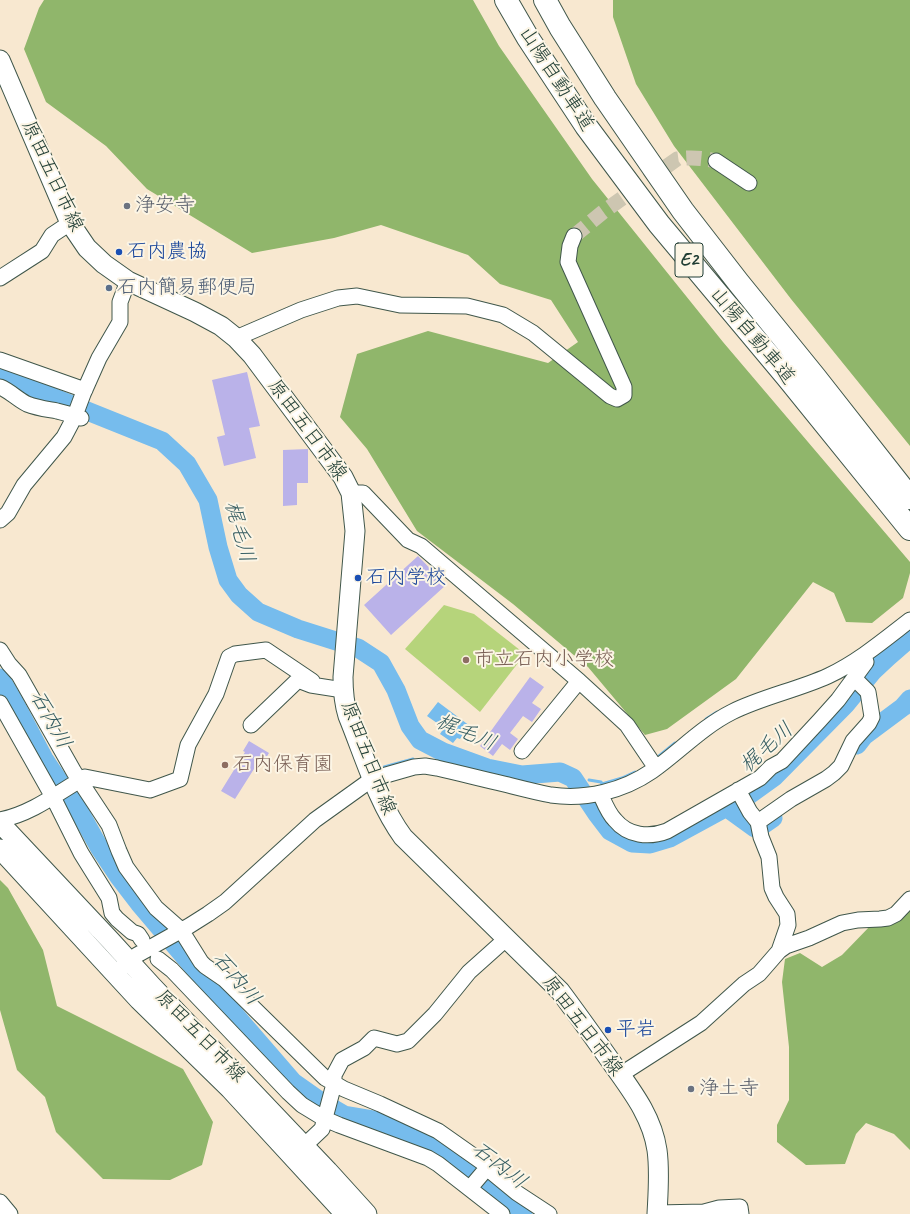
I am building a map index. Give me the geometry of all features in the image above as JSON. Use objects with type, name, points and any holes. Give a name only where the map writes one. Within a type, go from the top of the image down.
[{"type":"highway","name":"山陽自動車道","points":[[506,0],[528,38],[586,126],[659,224],[787,377],[903,500]]},
{"type":"highway","name":"山陽自動車道","points":[[545,0],[560,27],[605,98],[683,211],[815,377],[903,500],[910,529]]},
{"type":"main road","name":"原田五日市線","points":[[0,60],[70,223],[87,248],[104,264],[128,281],[195,312],[221,326],[236,338],[252,355],[343,477],[351,493],[356,531],[345,645],[343,690],[344,703],[382,801],[395,826],[403,837],[560,991],[581,1018],[641,1104],[652,1131],[657,1149],[659,1164],[657,1214]]},
{"type":"main road","name":"原田五日市線","points":[[0,822],[366,1214]]},
{"type":"main road","name":"原田五日市線","points":[[0,849],[139,1000],[230,1089],[345,1214]]},
{"type":"street","points":[[716,161],[750,183]]},
{"type":"street","points":[[0,278],[42,251],[52,235],[70,223]]},
{"type":"street","points":[[236,338],[301,310],[338,298],[356,296],[400,305],[467,306],[503,316],[533,333],[610,396],[617,399],[624,395],[624,387],[568,262],[570,246],[574,236]]},
{"type":"street","points":[[0,520],[8,513],[24,485],[64,437],[77,416],[84,392],[99,358],[120,322],[120,302],[128,281]]},
{"type":"street","points":[[0,360],[84,392]]},
{"type":"street","points":[[0,387],[31,405],[77,416]]},
{"type":"street","points":[[351,493],[363,494],[408,540],[421,546],[579,681],[627,725],[656,768]]},
{"type":"street","points":[[115,974],[137,955],[180,931],[225,902],[315,820],[373,779],[402,769],[425,766],[552,795],[578,796],[598,793],[625,786],[656,768],[715,721],[732,712],[842,669],[864,655],[910,620]]},
{"type":"street","points":[[0,650],[9,664],[20,675],[79,781],[109,825],[122,859],[131,874],[156,908],[180,931],[205,966],[224,979],[316,1071],[334,1086],[380,1104],[438,1131],[482,1162],[486,1168],[517,1193],[549,1214]]},
{"type":"street","points":[[0,822],[33,808],[85,777],[150,790],[180,780],[188,745],[216,694],[229,657],[235,654],[266,650],[312,682],[311,685]]},
{"type":"street","points":[[598,793],[620,826],[635,834],[642,835],[659,834],[667,831],[742,797],[771,767],[782,761],[856,680],[866,662],[864,655]]},
{"type":"street","points":[[251,724],[298,680],[311,685],[343,690]]},
{"type":"street","points":[[759,825],[797,795],[826,779],[841,766],[853,741],[871,720],[872,713],[868,692],[856,680]]},
{"type":"street","points":[[522,751],[579,681]]},
{"type":"street","points":[[0,703],[54,796],[81,853],[109,898],[112,913],[117,919],[132,932],[138,934],[302,1105],[339,1125],[428,1158],[470,1188],[502,1214]]},
{"type":"street","points":[[742,797],[759,825],[761,837],[769,857],[772,888],[785,910],[788,920],[788,925],[779,951]]},
{"type":"street","points":[[620,1075],[701,1023],[740,988],[761,972],[779,951],[786,946],[809,938],[842,923],[858,920],[888,918],[896,914],[910,899]]},
{"type":"street","points":[[304,1146],[322,1129],[334,1086],[334,1075],[342,1060],[364,1048],[374,1038],[397,1044],[408,1041],[435,1014],[469,972],[507,938]]},
{"type":"street","points":[[470,1188],[486,1168]]},
{"type":"street","points":[[0,1202],[10,1214]]},
{"type":"street","points":[[657,1214],[704,1212],[719,1208],[740,1207],[741,1214]]},
{"type":"green space","points":[[44,0],[473,0],[499,46],[592,179],[723,342],[910,562],[910,573],[903,598],[872,623],[846,622],[834,593],[813,582],[736,679],[667,729],[645,735],[588,667],[513,604],[417,531],[367,449],[340,417],[357,354],[428,331],[548,363],[578,342],[551,300],[500,284],[468,255],[381,225],[334,238],[252,253],[147,189],[106,146],[46,102],[24,49],[39,8]]},
{"type":"green space","points":[[613,0],[910,0],[910,446],[791,299],[674,146],[636,84],[613,17]]},
{"type":"green space","points":[[444,605],[474,614],[525,654],[480,712],[405,649]]},
{"type":"green space","points":[[0,880],[8,888],[43,950],[57,1006],[183,1069],[213,1122],[202,1165],[170,1180],[103,1179],[56,1132],[45,1097],[17,1070],[0,1010]]},
{"type":"green space","points":[[910,904],[910,1150],[894,1134],[866,1123],[856,1134],[845,1164],[806,1165],[777,1142],[777,1125],[789,1100],[789,1047],[782,982],[785,959],[800,953],[822,967],[842,955],[873,923]]},
{"type":"water","points":[[438,702],[470,726],[460,739],[457,738],[453,743],[440,734],[444,728],[427,716]]},
{"type":"building","points":[[247,372],[260,426],[249,428],[256,458],[224,466],[217,437],[225,435],[212,380]]},
{"type":"building","points":[[308,449],[308,483],[297,483],[297,505],[283,506],[283,450]]},
{"type":"building","points":[[418,556],[446,585],[391,635],[364,605]]},
{"type":"building","points":[[530,677],[544,687],[532,703],[541,709],[532,722],[523,716],[510,733],[518,739],[510,750],[502,744],[493,756],[480,746]]},
{"type":"building","points":[[249,741],[269,753],[263,763],[259,761],[235,799],[221,791],[245,752],[243,751]]},
{"type":"waterway","name":"梶毛川","points":[[0,376],[162,441],[187,464],[208,500],[218,547],[228,580],[239,595],[258,612],[298,629],[358,648],[381,663],[396,690],[410,726],[420,740],[443,752],[487,768],[522,775],[560,772],[573,778],[610,831],[632,843],[650,844],[670,838],[749,795],[774,777],[846,704],[873,671],[910,638]]},
{"type":"waterway","name":"石内川","points":[[0,678],[44,759],[79,811],[99,847],[119,877],[139,903],[293,1082],[320,1101],[344,1115],[374,1120],[404,1133],[426,1140],[480,1178],[523,1214]]},
{"type":"waterway","points":[[857,745],[864,736],[903,707],[910,699]]},
{"type":"waterway","points":[[706,719],[717,712]]},
{"type":"waterway","points":[[659,756],[675,743]]},
{"type":"waterway","points":[[384,767],[413,759]]},
{"type":"waterway","points":[[589,780],[601,782],[602,784],[635,772]]},
{"type":"waterway","points":[[726,807],[755,828],[760,827],[773,818]]},
{"type":"tunnel","points":[[574,236],[603,212],[677,159],[697,158],[716,161]]},
{"type":"place","name":"浄安寺","points":[[127,206]]},
{"type":"place","name":"石内農協","points":[[119,252]]},
{"type":"place","name":"石内簡易郵便局","points":[[109,288]]},
{"type":"place","name":"石内学校","points":[[358,578]]},
{"type":"place","name":"市立石内小学校","points":[[466,660]]},
{"type":"place","name":"石内保育園","points":[[225,765]]},
{"type":"place","name":"平岩","points":[[608,1030]]},
{"type":"place","name":"浄土寺","points":[[691,1089]]}]
